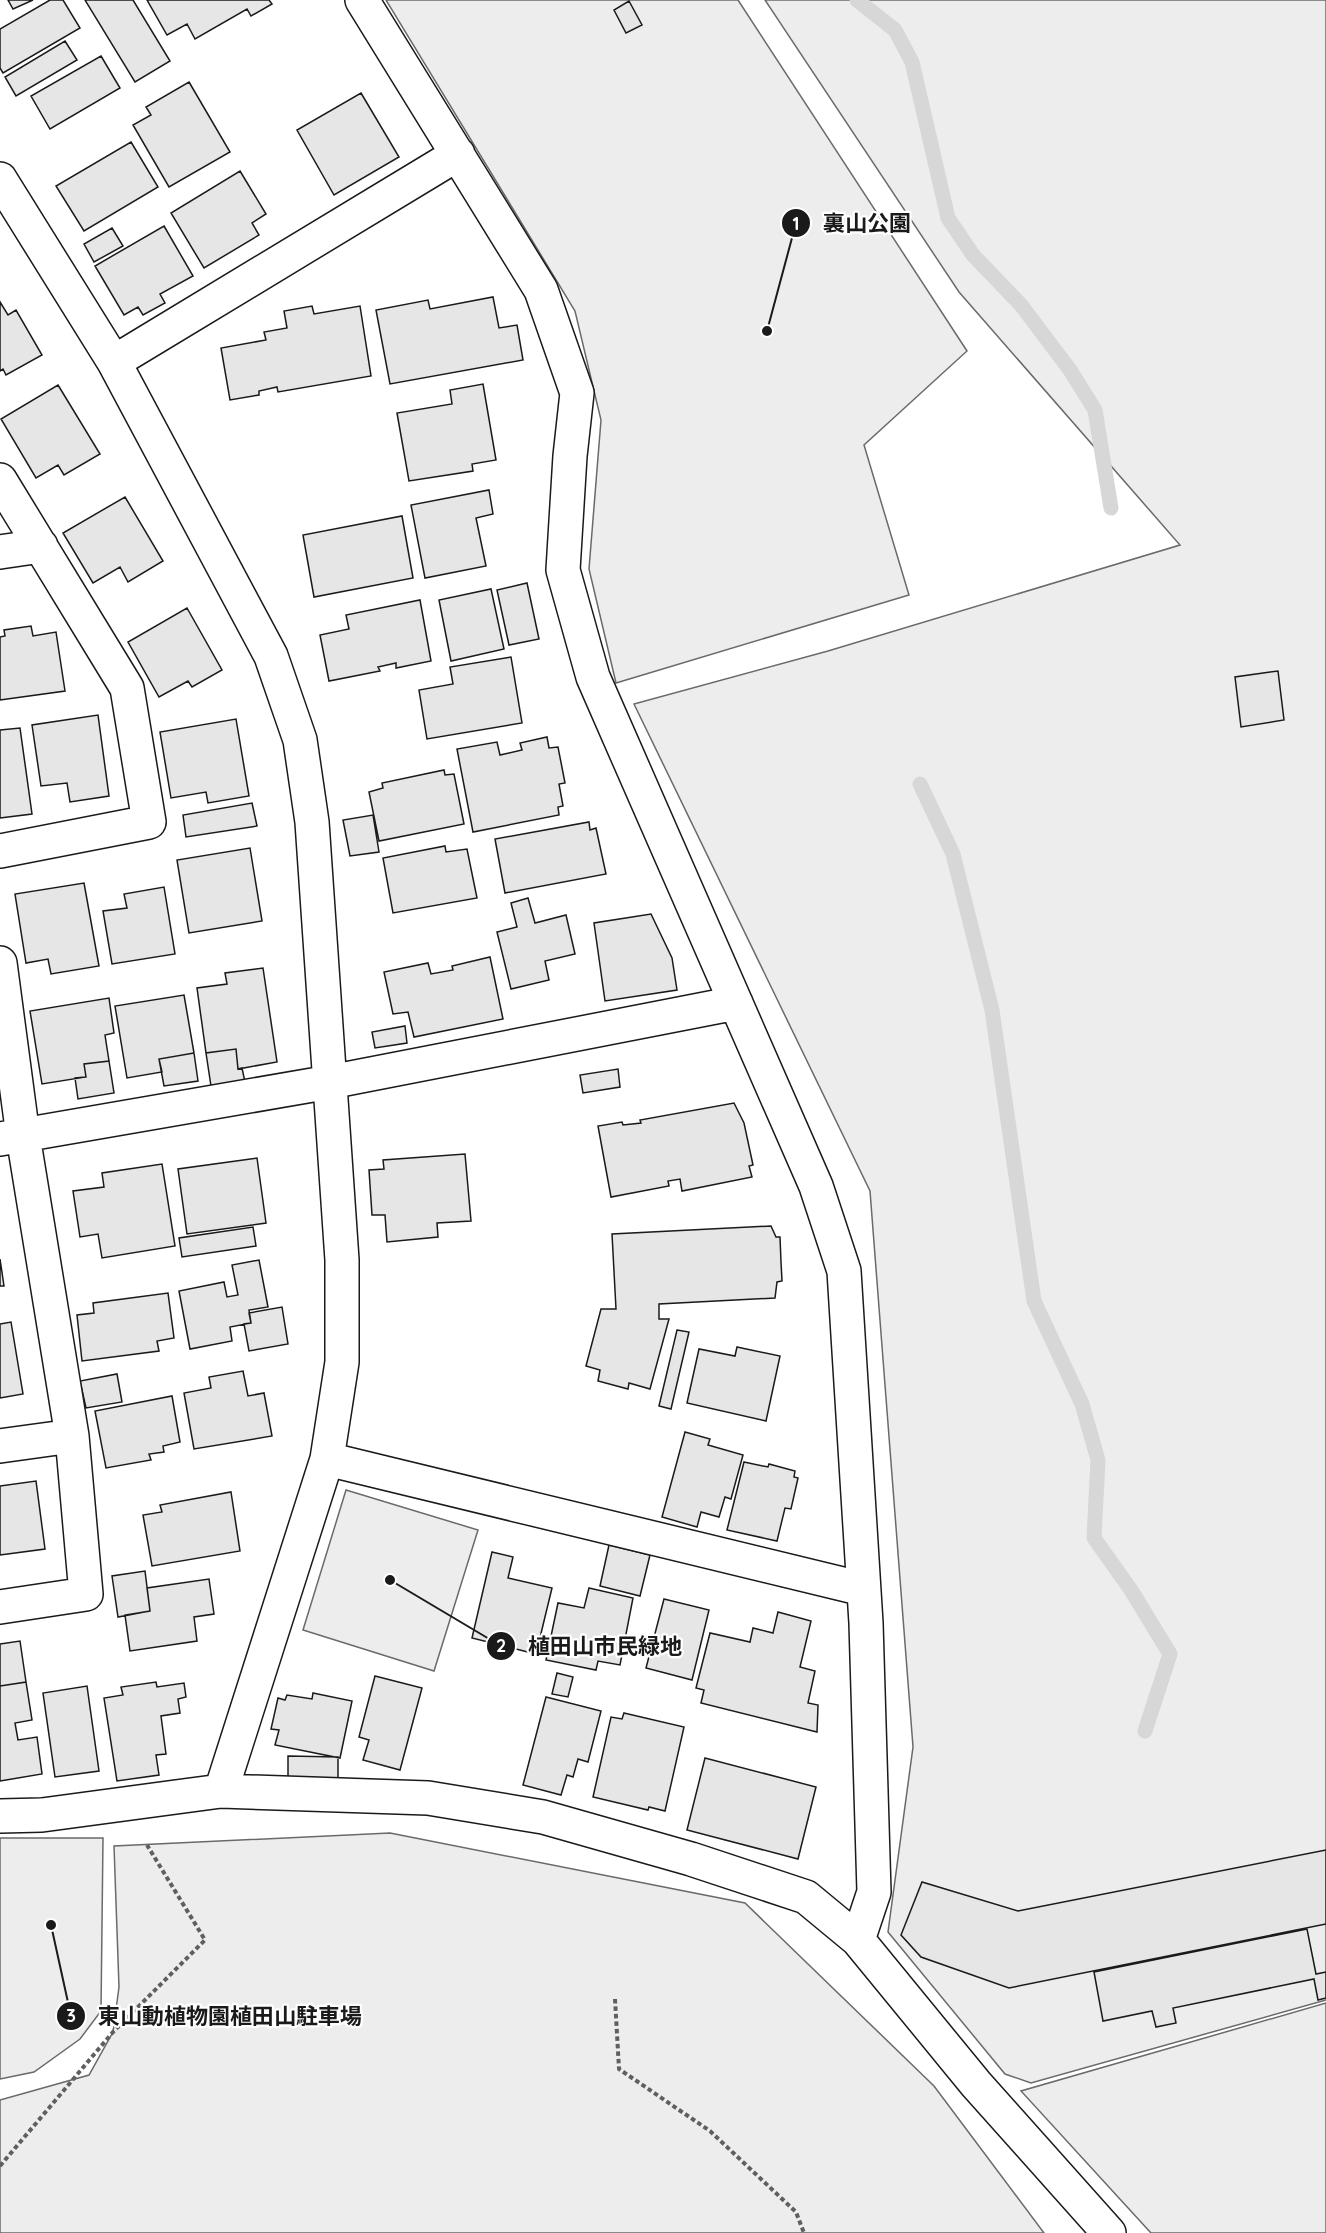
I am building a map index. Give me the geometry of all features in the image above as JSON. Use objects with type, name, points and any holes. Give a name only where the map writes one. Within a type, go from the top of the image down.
[{"type":"street","points":[[362,0],[541,290],[576,393],[563,570],[593,677],[816,1186],[844,1271],[863,1588],[874,1892],[858,1940]]},
{"type":"street","points":[[114,362],[458,154]]},
{"type":"street","points":[[0,179],[114,362],[271,656],[300,740],[312,822],[342,1260],[342,1362],[327,1459],[221,1791]]},
{"type":"street","points":[[0,480],[127,688],[149,822],[0,851]]},
{"type":"street","points":[[0,552],[40,546]]},
{"type":"street","points":[[0,963],[11,1138],[72,1436],[86,1594],[0,1607]]},
{"type":"street","points":[[11,1138],[330,1082],[736,1003]]},
{"type":"street","points":[[0,1446],[72,1436]]},
{"type":"street","points":[[327,1459],[863,1588]]},
{"type":"street","points":[[0,1816],[42,1815],[221,1791],[428,1798],[543,1817],[691,1859],[806,1897],[858,1940],[976,2084],[1109,2233]]},
{"type":"path","points":[[0,2166],[113,2032],[205,1940],[122,1804]]},
{"type":"path","points":[[615,2000],[619,2069],[710,2131],[796,2212],[804,2233]]},
{"type":"shaded area","points":[[386,0],[738,0],[967,351],[864,445],[909,595],[616,683],[589,569],[601,420],[575,311]]},
{"type":"shaded area","points":[[765,0],[1326,0],[1326,2000],[1031,2083],[1005,2074],[888,1932],[913,1747],[870,1191],[634,704],[828,651],[1180,545],[959,292]]},
{"type":"shaded area","points":[[346,1490],[478,1530],[434,1671],[303,1630]]},
{"type":"shaded area","points":[[390,1833],[745,1903],[934,2086],[1044,2233],[0,2233],[0,2100],[89,2075],[113,2032],[119,1987],[114,1846]]},
{"type":"shaded area","points":[[0,1838],[103,1838],[101,2011],[80,2039],[34,2072],[0,2079]]},
{"type":"shaded area","points":[[1326,2003],[1326,2233],[1151,2233],[1021,2091]]},
{"type":"building","points":[[8,0],[33,0],[13,9]]},
{"type":"building","points":[[50,0],[63,0],[80,28],[3,73],[0,68],[0,29]]},
{"type":"building","points":[[85,0],[133,0],[170,61],[135,82]]},
{"type":"building","points":[[147,0],[269,0],[272,4],[251,16],[247,9],[195,39],[187,24],[167,35]]},
{"type":"building","points":[[629,1],[642,25],[626,33],[614,10]]},
{"type":"building","points":[[65,41],[77,60],[16,96],[5,77]]},
{"type":"building","points":[[101,56],[120,88],[50,129],[31,96]]},
{"type":"building","points":[[189,82],[230,152],[169,187],[133,125],[151,115],[146,107]]},
{"type":"building","points":[[361,93],[399,157],[334,195],[297,130]]},
{"type":"building","points":[[131,142],[158,187],[84,231],[56,186]]},
{"type":"building","points":[[240,171],[266,214],[252,223],[259,235],[204,268],[171,213]]},
{"type":"building","points":[[164,226],[193,276],[160,294],[165,303],[143,315],[138,307],[124,315],[95,266]]},
{"type":"building","points":[[112,228],[123,246],[94,262],[84,244]]},
{"type":"building","points":[[493,297],[499,328],[517,325],[523,360],[390,384],[376,310],[428,300],[430,309]]},
{"type":"building","points":[[0,302],[8,315],[16,310],[42,355],[6,375],[3,369],[0,371]]},
{"type":"building","points":[[312,306],[314,314],[360,306],[371,376],[278,392],[277,387],[259,391],[259,395],[230,400],[221,348],[266,340],[264,332],[287,328],[284,311]]},
{"type":"building","points":[[483,384],[496,460],[472,464],[473,471],[409,481],[397,413],[452,404],[450,390]]},
{"type":"building","points":[[58,385],[100,454],[64,475],[58,465],[36,478],[1,419]]},
{"type":"building","points":[[489,490],[493,514],[476,518],[486,566],[425,578],[411,505]]},
{"type":"building","points":[[125,497],[163,561],[128,582],[120,567],[93,583],[63,533]]},
{"type":"building","points":[[402,516],[413,578],[314,597],[303,535]]},
{"type":"building","points":[[527,583],[539,639],[509,645],[497,590]]},
{"type":"building","points":[[491,589],[504,649],[451,661],[439,600]]},
{"type":"building","points":[[420,600],[431,661],[396,668],[396,663],[378,667],[380,671],[329,681],[320,635],[349,629],[346,615]]},
{"type":"building","points":[[187,608],[222,670],[192,687],[188,681],[159,697],[128,642]]},
{"type":"building","points":[[31,626],[33,636],[56,632],[65,691],[0,700],[0,637],[5,636],[4,630]]},
{"type":"building","points":[[511,657],[522,723],[427,739],[419,690],[453,684],[450,667]]},
{"type":"building","points":[[1278,671],[1284,720],[1241,727],[1235,677]]},
{"type":"building","points":[[98,715],[109,796],[70,802],[67,783],[41,786],[32,725]]},
{"type":"building","points":[[236,719],[249,796],[208,803],[206,792],[171,798],[160,732]]},
{"type":"building","points":[[20,728],[32,814],[0,818],[0,730]]},
{"type":"building","points":[[547,737],[549,748],[558,747],[565,783],[559,784],[563,806],[558,807],[559,815],[473,832],[457,749],[497,742],[500,755],[522,750],[520,743]]},
{"type":"building","points":[[444,770],[445,775],[454,774],[464,824],[379,841],[369,792],[383,788],[382,783]]},
{"type":"building","points":[[252,803],[257,826],[186,837],[183,815]]},
{"type":"building","points":[[373,815],[379,852],[350,856],[343,820]]},
{"type":"building","points":[[589,822],[590,830],[596,828],[606,874],[505,893],[495,839]]},
{"type":"building","points":[[445,846],[446,852],[467,849],[477,898],[393,913],[383,858]]},
{"type":"building","points":[[250,848],[262,921],[189,933],[177,860]]},
{"type":"building","points":[[84,883],[99,966],[51,974],[48,959],[26,963],[15,894]]},
{"type":"building","points":[[164,887],[175,954],[112,964],[103,911],[127,908],[124,894]]},
{"type":"building","points":[[528,898],[535,923],[566,915],[575,954],[545,961],[549,980],[511,989],[497,932],[517,927],[511,903]]},
{"type":"building","points":[[651,914],[672,958],[677,990],[605,1001],[594,923]]},
{"type":"building","points":[[490,957],[503,1019],[414,1037],[408,1012],[393,1014],[384,972],[428,963],[431,974],[453,970],[452,966]]},
{"type":"building","points":[[263,968],[277,1062],[238,1069],[236,1049],[206,1053],[197,988],[227,984],[225,973]]},
{"type":"building","points":[[184,995],[194,1053],[159,1059],[162,1072],[127,1078],[115,1006]]},
{"type":"building","points":[[109,998],[114,1033],[105,1035],[109,1061],[84,1064],[86,1077],[42,1084],[30,1011]]},
{"type":"building","points":[[405,1026],[407,1043],[375,1048],[372,1032]]},
{"type":"building","points":[[236,1049],[238,1069],[242,1068],[245,1082],[211,1086],[206,1053]]},
{"type":"building","points":[[194,1053],[198,1081],[164,1086],[159,1059]]},
{"type":"building","points":[[109,1061],[114,1093],[78,1099],[75,1078],[86,1077],[84,1064]]},
{"type":"building","points":[[618,1069],[620,1087],[583,1093],[580,1075]]},
{"type":"building","points":[[734,1103],[744,1123],[753,1165],[749,1166],[752,1177],[682,1191],[680,1179],[668,1181],[669,1186],[611,1197],[598,1126],[622,1122],[623,1125],[641,1123],[640,1120]]},
{"type":"building","points":[[465,1154],[471,1221],[437,1223],[438,1237],[387,1242],[385,1215],[372,1215],[369,1170],[384,1169],[383,1160]]},
{"type":"building","points":[[257,1158],[266,1223],[187,1234],[178,1169]]},
{"type":"building","points":[[162,1164],[175,1246],[102,1258],[98,1234],[80,1237],[73,1191],[104,1187],[102,1173]]},
{"type":"building","points":[[771,1226],[776,1237],[780,1237],[782,1281],[777,1282],[775,1298],[659,1304],[659,1319],[669,1319],[650,1389],[629,1383],[628,1389],[598,1381],[600,1370],[586,1366],[601,1309],[616,1309],[612,1234]]},
{"type":"building","points":[[253,1227],[256,1246],[182,1257],[179,1238]]},
{"type":"building","points":[[0,1259],[4,1286],[0,1286]]},
{"type":"building","points":[[259,1260],[268,1307],[249,1310],[251,1323],[230,1327],[232,1341],[190,1349],[179,1291],[224,1282],[227,1297],[238,1295],[232,1265]]},
{"type":"building","points":[[168,1293],[174,1338],[157,1341],[159,1351],[82,1361],[77,1315],[94,1313],[93,1303]]},
{"type":"building","points":[[282,1307],[288,1344],[249,1351],[244,1324],[251,1323],[249,1313]]},
{"type":"building","points":[[11,1322],[23,1394],[0,1398],[0,1324]]},
{"type":"building","points":[[677,1330],[689,1332],[671,1409],[659,1406]]},
{"type":"building","points":[[737,1347],[780,1356],[766,1421],[687,1403],[699,1349],[735,1356]]},
{"type":"building","points":[[243,1371],[248,1396],[264,1393],[272,1436],[194,1449],[184,1393],[211,1388],[209,1377]]},
{"type":"building","points":[[117,1374],[122,1402],[86,1408],[80,1381]]},
{"type":"building","points":[[172,1396],[180,1442],[163,1446],[164,1452],[149,1454],[151,1460],[106,1468],[95,1411]]},
{"type":"building","points":[[685,1432],[710,1439],[708,1445],[743,1455],[731,1499],[725,1497],[719,1517],[701,1512],[697,1527],[662,1517]]},
{"type":"building","points":[[744,1462],[768,1467],[769,1464],[795,1471],[794,1477],[798,1478],[791,1509],[785,1508],[777,1541],[727,1530]]},
{"type":"building","points":[[36,1481],[45,1549],[0,1555],[0,1486]]},
{"type":"building","points":[[231,1492],[240,1551],[152,1566],[143,1515],[162,1512],[160,1505]]},
{"type":"building","points":[[609,1545],[650,1555],[640,1596],[600,1586]]},
{"type":"building","points":[[492,1552],[513,1557],[508,1578],[552,1588],[536,1654],[472,1638]]},
{"type":"building","points":[[145,1571],[150,1611],[118,1617],[112,1576]]},
{"type":"building","points":[[209,1579],[214,1614],[194,1617],[197,1641],[130,1651],[125,1615],[150,1611],[147,1588]]},
{"type":"building","points":[[589,1588],[633,1598],[620,1665],[598,1661],[596,1670],[546,1660],[558,1603],[584,1608]]},
{"type":"building","points":[[664,1599],[709,1610],[692,1680],[646,1668]]},
{"type":"building","points":[[778,1612],[811,1621],[800,1667],[815,1671],[808,1703],[818,1705],[817,1732],[701,1703],[704,1690],[696,1688],[710,1633],[750,1642],[753,1628],[773,1633]]},
{"type":"building","points":[[20,1641],[26,1682],[0,1686],[0,1644]]},
{"type":"building","points":[[557,1673],[573,1677],[568,1697],[552,1694]]},
{"type":"building","points":[[375,1676],[422,1688],[400,1770],[363,1760],[369,1740],[359,1737]]},
{"type":"building","points":[[26,1682],[32,1720],[15,1723],[18,1740],[37,1737],[42,1774],[0,1781],[0,1686]]},
{"type":"building","points":[[156,1682],[157,1687],[184,1683],[186,1697],[178,1699],[180,1713],[161,1716],[166,1754],[156,1755],[159,1775],[117,1781],[104,1698],[123,1695],[121,1687]]},
{"type":"building","points":[[87,1686],[99,1771],[55,1777],[43,1693]]},
{"type":"building","points":[[313,1693],[352,1701],[340,1758],[275,1745],[279,1730],[271,1729],[278,1698],[285,1700],[287,1695],[312,1699]]},
{"type":"building","points":[[546,1697],[601,1711],[588,1762],[578,1759],[573,1777],[567,1775],[561,1795],[523,1785]]},
{"type":"building","points":[[624,1713],[684,1727],[665,1811],[649,1807],[648,1810],[593,1797],[611,1717],[622,1719]]},
{"type":"building","points":[[288,1756],[338,1757],[338,1778],[288,1778]]},
{"type":"building","points":[[705,1758],[816,1787],[798,1859],[687,1830]]},
{"type":"building","points":[[1326,1850],[1326,1924],[1009,1988],[921,1957],[901,1935],[922,1882],[1018,1911]]},
{"type":"building","points":[[1307,1929],[1316,1974],[1326,1972],[1326,1998],[1318,2000],[1314,1979],[1173,2008],[1176,2023],[1156,2027],[1152,2011],[1103,2021],[1094,1972]]},
{"type":"waterway","points":[[857,0],[895,30],[912,62],[948,218],[973,255],[1021,305],[1070,370],[1095,410],[1111,508]]},
{"type":"waterway","points":[[920,784],[953,854],[992,1010],[1034,1301],[1082,1404],[1098,1460],[1094,1538],[1131,1590],[1170,1654],[1145,1731]]},
{"type":"place","name":"裏山公園","points":[[767,331]]},
{"type":"place","name":"植田山市民緑地","points":[[390,1580]]},
{"type":"place","name":"東山動植物園植田山駐車場","points":[[51,1925]]}]
